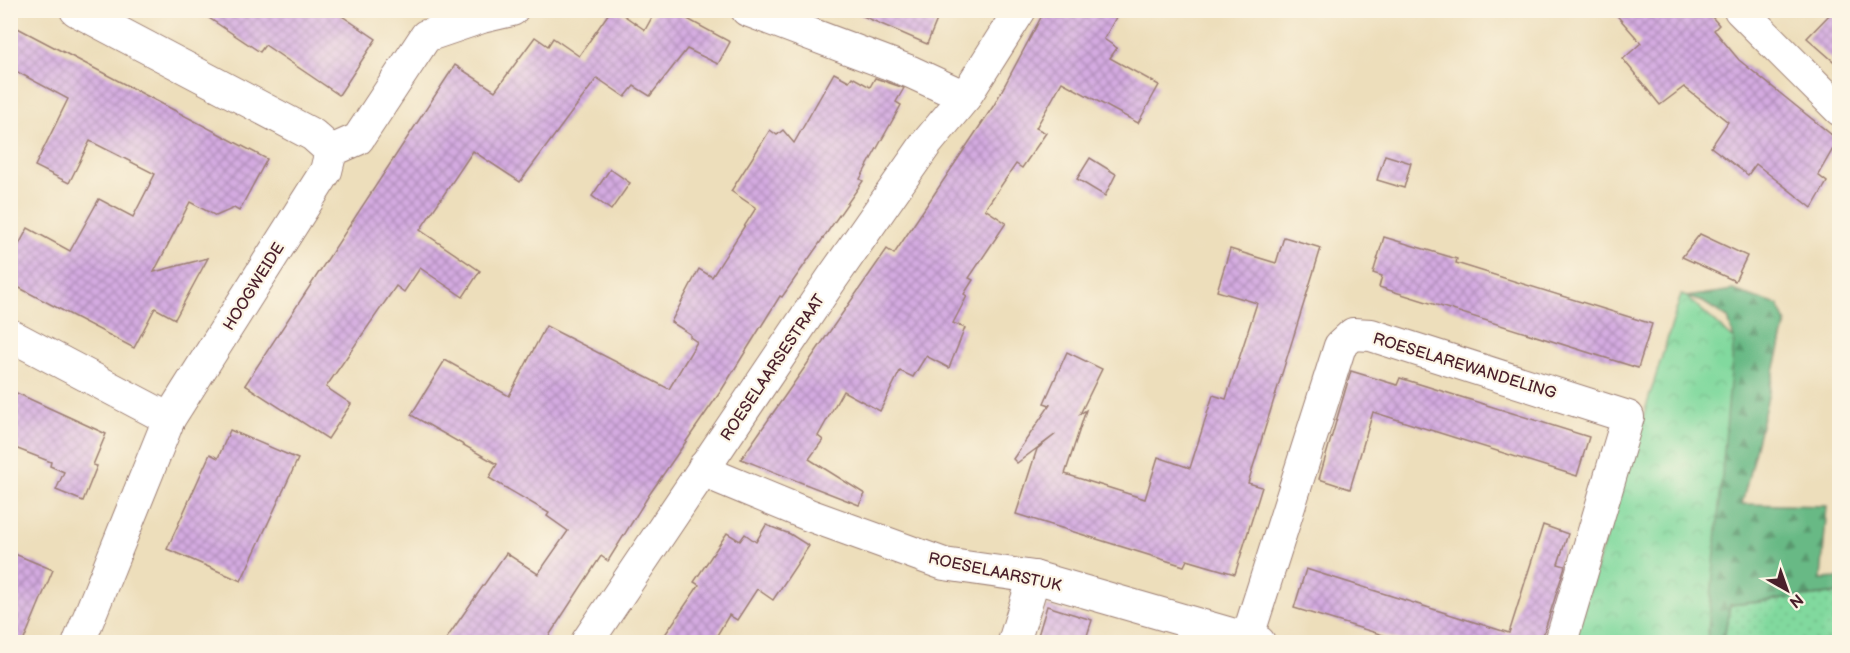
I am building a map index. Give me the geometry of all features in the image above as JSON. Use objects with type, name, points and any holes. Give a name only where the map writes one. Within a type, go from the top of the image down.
[{"type":"street","points":[[76,10],[313,135],[331,151],[358,139],[426,36],[482,17],[512,10]]},
{"type":"street","points":[[747,10],[910,72],[965,97]]},
{"type":"street","name":"ROESELAARSESTRAAT","points":[[587,642],[704,466],[926,144],[965,97],[1020,10]]},
{"type":"street","points":[[1740,10],[1839,110]]},
{"type":"street","name":"HOOGWEIDE","points":[[79,642],[169,419],[326,171],[331,151]]},
{"type":"street","name":"ROESELAREWANDELING","points":[[1253,640],[1340,346],[1353,334],[1371,335],[1628,417],[1561,642]]},
{"type":"street","points":[[10,335],[169,419]]},
{"type":"street","name":"ROESELAARSTUK","points":[[704,466],[720,478],[809,515],[944,564],[1034,577],[1253,640]]},
{"type":"street","points":[[1014,642],[1034,577]]},
{"type":"green space","points":[[1733,290],[1778,305],[1786,322],[1742,504],[1827,506],[1821,579],[1839,578],[1839,593],[1730,605],[1723,642],[1681,642],[1734,339],[1728,318],[1703,302],[1687,297]]},
{"type":"green space","points":[[1681,295],[1687,297],[1734,339],[1707,642],[1573,642]]},
{"type":"green space","points":[[1839,593],[1839,642],[1723,642],[1730,605]]},
{"type":"building","points":[[197,10],[333,10],[376,39],[339,95],[265,45],[260,52]]},
{"type":"building","points":[[611,10],[616,10],[645,30],[656,10],[671,10],[730,42],[718,64],[687,49],[650,96],[634,86],[625,97],[597,78],[520,182],[473,151],[420,230],[480,271],[463,297],[420,268],[404,292],[396,286],[326,387],[351,404],[328,439],[245,385],[455,65],[495,91],[535,37],[548,46],[553,38],[579,56]]},
{"type":"building","points":[[849,10],[941,10],[927,44]]},
{"type":"building","points":[[1045,10],[1120,10],[1104,39],[1117,48],[1110,58],[1159,85],[1138,123],[1062,82],[1036,128],[1046,133],[1022,168],[1016,164],[985,209],[1006,223],[969,278],[973,280],[964,294],[967,296],[953,323],[965,328],[949,368],[926,356],[913,377],[900,371],[880,411],[843,391],[818,436],[823,440],[809,459],[865,494],[859,505],[741,459],[887,249],[894,254],[994,105]]},
{"type":"building","points":[[1612,10],[1706,10],[1719,25],[1714,30],[1739,60],[1838,140],[1818,175],[1827,182],[1812,208],[1756,164],[1748,175],[1711,147],[1728,122],[1684,87],[1660,105],[1623,59],[1641,43]]},
{"type":"building","points":[[1834,10],[1839,10],[1839,66],[1807,38]]},
{"type":"building","points":[[10,24],[267,159],[239,211],[234,208],[216,216],[190,202],[154,272],[208,258],[175,319],[155,308],[134,348],[10,283],[10,261],[28,228],[70,251],[99,199],[133,217],[155,174],[90,141],[69,183],[35,166],[68,99],[10,68]]},
{"type":"building","points":[[834,73],[849,81],[852,77],[870,87],[875,78],[904,88],[896,102],[901,105],[860,179],[863,181],[782,297],[780,296],[721,391],[649,495],[608,561],[601,556],[545,642],[444,642],[506,553],[538,574],[568,531],[547,516],[549,513],[489,478],[497,464],[411,415],[445,360],[509,396],[546,326],[669,389],[697,342],[690,337],[690,334],[671,322],[699,269],[712,277],[756,208],[731,191],[770,130],[777,135],[783,130],[794,143]]},
{"type":"building","points":[[1385,155],[1411,163],[1404,188],[1377,180]]},
{"type":"building","points":[[1090,158],[1116,174],[1105,196],[1077,179]]},
{"type":"building","points":[[610,169],[630,183],[611,210],[592,196]]},
{"type":"building","points":[[1700,234],[1747,256],[1735,281],[1682,257]]},
{"type":"building","points":[[1284,237],[1321,248],[1248,483],[1262,487],[1235,574],[1187,560],[1184,566],[1016,514],[1037,449],[1056,434],[1017,463],[1013,459],[1050,405],[1044,403],[1067,352],[1102,369],[1080,414],[1086,410],[1065,474],[1145,499],[1158,457],[1190,468],[1213,395],[1226,399],[1257,303],[1217,291],[1230,249],[1276,263]]},
{"type":"building","points":[[1384,237],[1457,259],[1456,263],[1652,324],[1638,368],[1379,287],[1382,276],[1373,273]]},
{"type":"building","points":[[1351,371],[1397,385],[1400,378],[1589,437],[1577,476],[1373,412],[1350,489],[1319,479]]},
{"type":"building","points":[[10,390],[106,434],[93,465],[97,466],[83,501],[56,490],[64,472],[50,466],[51,462],[10,446]]},
{"type":"building","points":[[230,430],[298,459],[241,581],[167,549],[210,454],[218,458]]},
{"type":"building","points":[[766,525],[790,534],[809,546],[773,600],[757,589],[737,620],[729,615],[713,642],[660,642],[699,585],[694,582],[727,533],[740,541],[745,534],[756,542]]},
{"type":"building","points":[[1543,525],[1568,534],[1558,564],[1565,566],[1541,642],[1406,642],[1294,608],[1306,569],[1509,633]]},
{"type":"building","points":[[10,552],[53,570],[23,642],[10,642]]},
{"type":"building","points":[[1047,606],[1092,620],[1085,642],[1036,642]]}]
